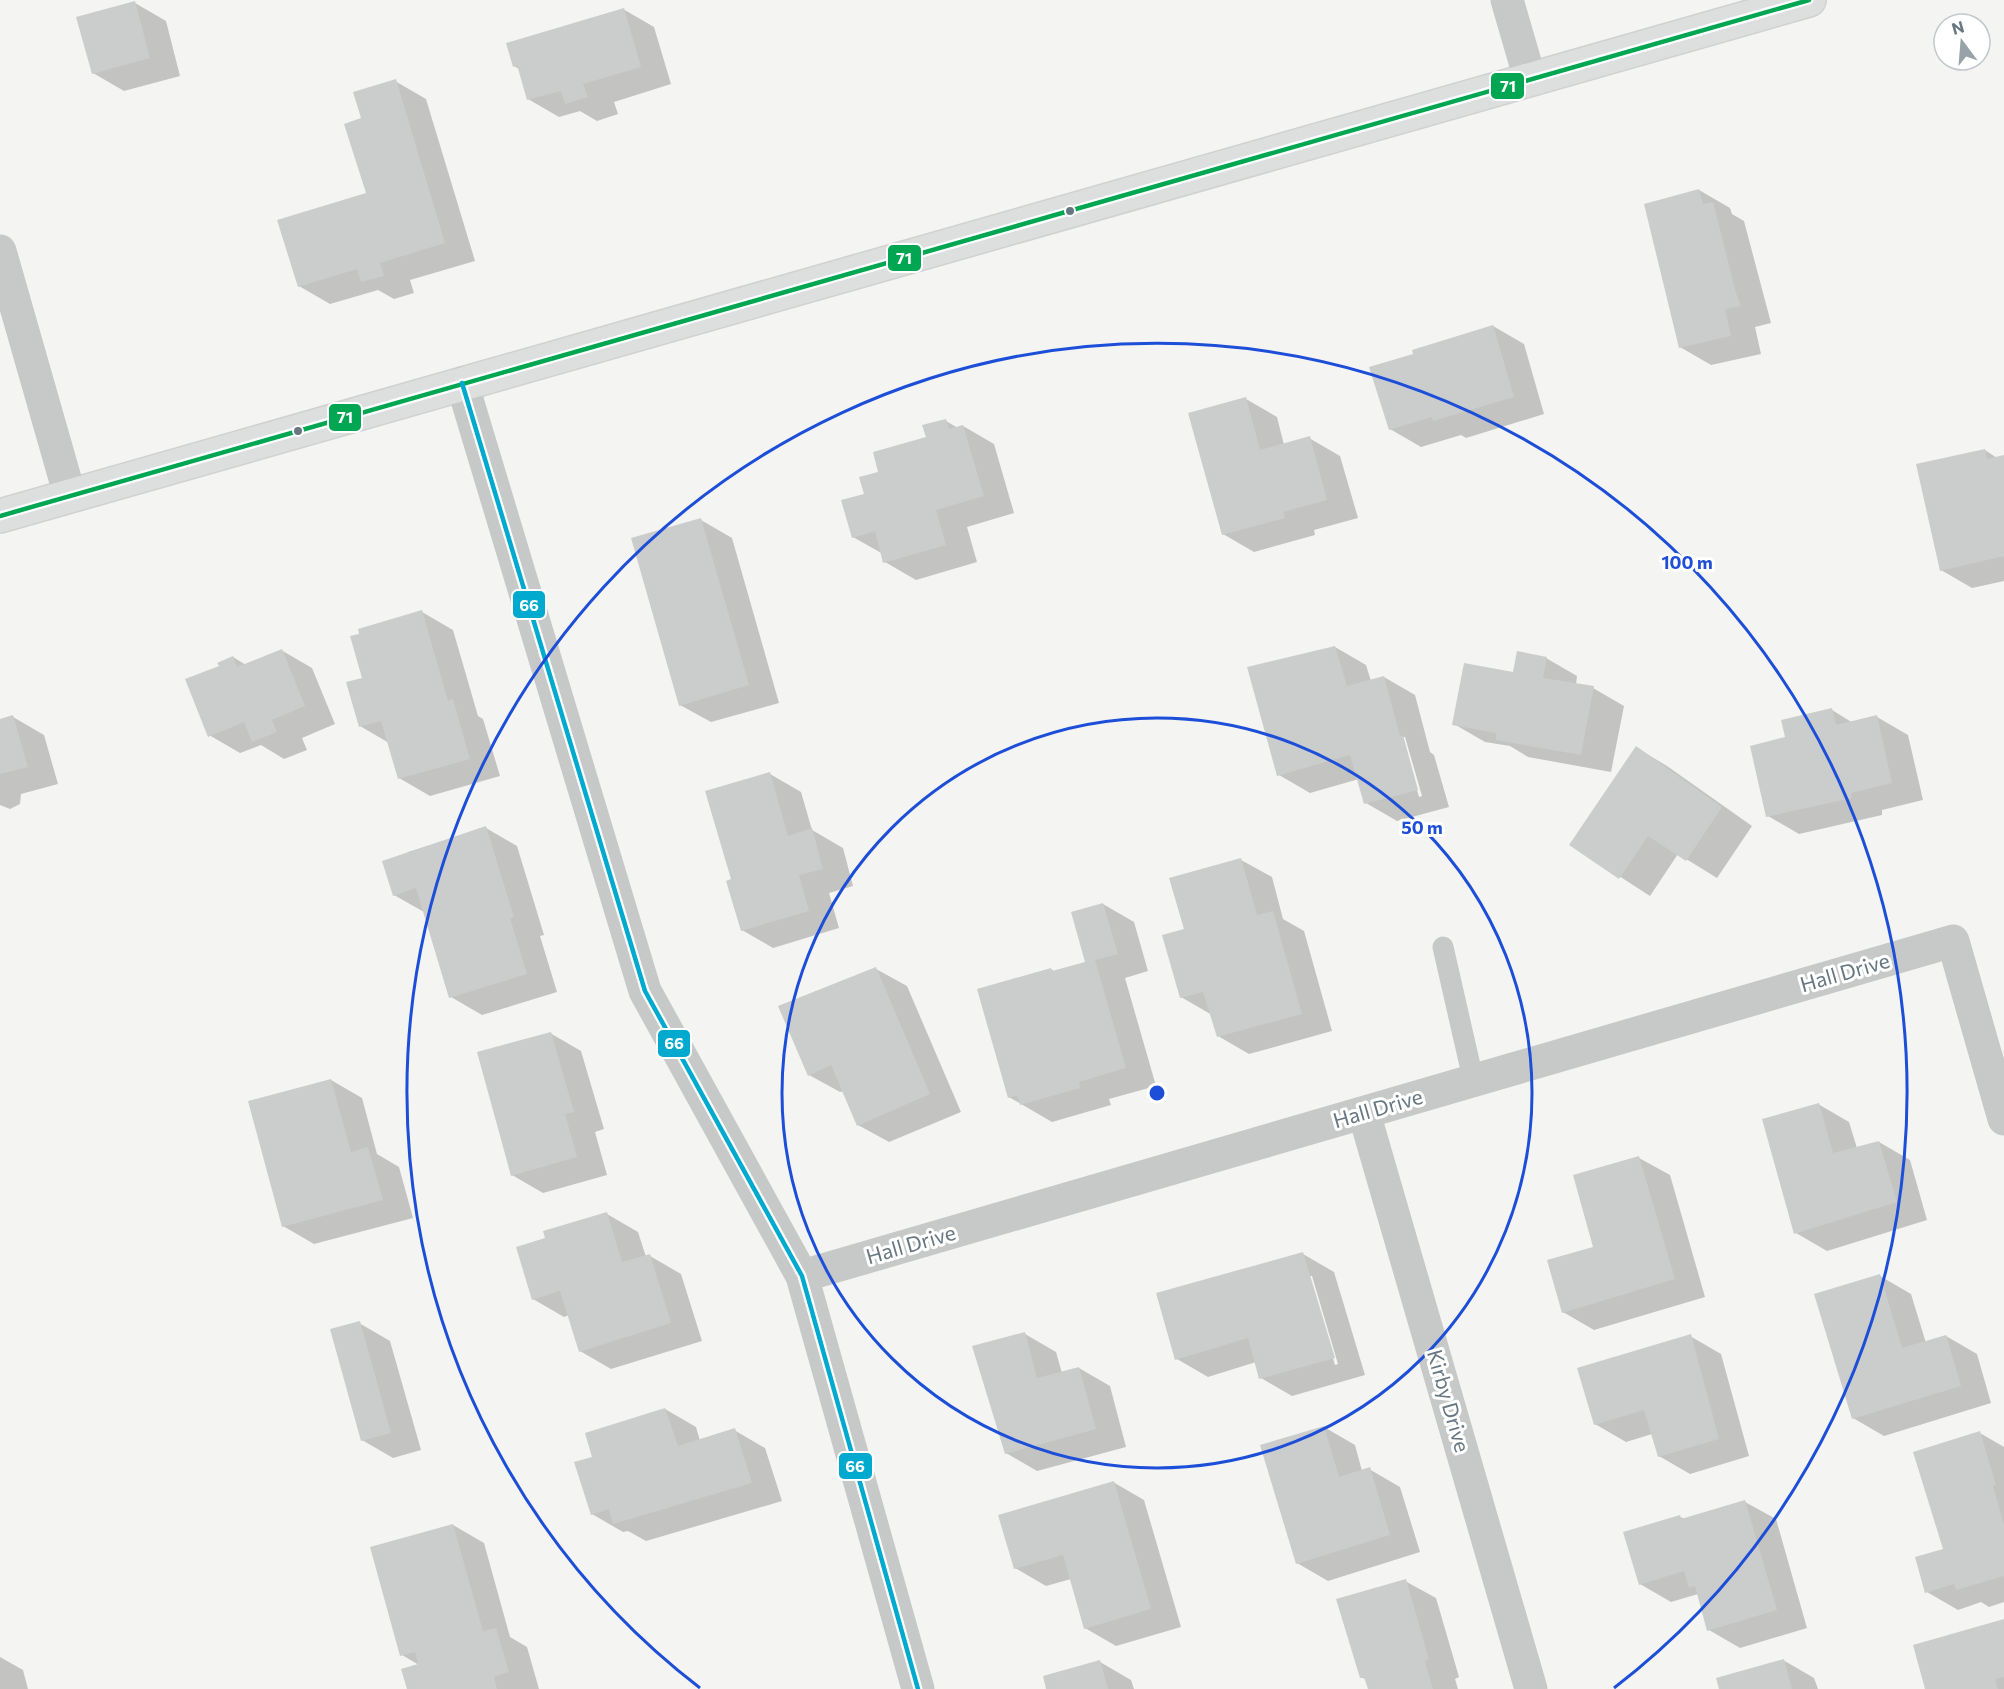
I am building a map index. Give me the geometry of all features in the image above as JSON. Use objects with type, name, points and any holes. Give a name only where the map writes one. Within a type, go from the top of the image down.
[{"type":"main road","points":[[0,516],[1809,0]]},
{"type":"street","points":[[1507,0],[1530,80]]},
{"type":"street","points":[[0,251],[70,496]]},
{"type":"street","points":[[462,383],[645,992],[802,1276],[918,1689]]},
{"type":"street","name":"Hall Drive","points":[[802,1276],[1474,1083],[1953,941],[2004,1119]]},
{"type":"street","name":"Kirby Drive","points":[[1364,1113],[1531,1689]]},
{"type":"lane","points":[[1443,947],[1474,1083]]},
{"type":"building","points":[[135,1],[150,58],[92,74],[76,17]]},
{"type":"building","points":[[624,8],[641,67],[583,84],[588,97],[565,104],[561,91],[527,100],[517,65],[513,67],[506,43]]},
{"type":"building","points":[[396,79],[445,243],[380,263],[384,276],[361,282],[357,269],[298,287],[277,220],[366,193],[344,124],[361,118],[353,92]]},
{"type":"building","points":[[1699,189],[1703,204],[1713,202],[1741,306],[1725,309],[1731,336],[1679,348],[1644,204]]},
{"type":"building","points":[[1493,325],[1514,397],[1433,421],[1432,417],[1389,430],[1369,367],[1413,354],[1412,350]]},
{"type":"building","points":[[1246,397],[1260,450],[1310,436],[1327,500],[1283,512],[1285,518],[1222,535],[1188,413]]},
{"type":"building","points":[[946,419],[949,429],[963,425],[984,496],[936,510],[946,545],[883,563],[875,531],[852,538],[841,500],[864,494],[859,477],[878,472],[873,452],[926,437],[922,425]]},
{"type":"building","points":[[1985,449],[1987,459],[2004,455],[2004,556],[1940,571],[1916,464]]},
{"type":"building","points":[[701,518],[749,685],[679,706],[631,538]]},
{"type":"building","points":[[422,610],[448,701],[453,699],[470,759],[398,779],[381,721],[359,727],[346,682],[362,678],[350,636],[359,634],[358,629]]},
{"type":"building","points":[[1335,646],[1347,686],[1384,676],[1400,736],[1403,735],[1418,790],[1364,804],[1350,755],[1277,776],[1247,667]]},
{"type":"building","points":[[282,649],[305,706],[272,720],[277,732],[252,742],[244,722],[208,737],[185,679],[219,666],[217,663],[233,656],[237,667]]},
{"type":"building","points":[[1517,651],[1547,657],[1543,678],[1594,686],[1581,755],[1496,740],[1496,733],[1452,725],[1464,663],[1513,672]]},
{"type":"building","points":[[1832,708],[1836,725],[1877,715],[1892,783],[1851,793],[1852,798],[1766,817],[1750,746],[1785,737],[1781,720]]},
{"type":"building","points":[[13,715],[28,767],[0,774],[0,719]]},
{"type":"building","points":[[1636,746],[1722,807],[1686,861],[1648,836],[1619,879],[1569,845]]},
{"type":"building","points":[[770,772],[788,836],[812,828],[823,869],[799,875],[809,911],[741,931],[726,881],[731,879],[705,791]]},
{"type":"building","points":[[486,826],[514,917],[510,918],[527,974],[449,998],[416,888],[393,896],[382,861]]},
{"type":"building","points":[[1241,858],[1257,915],[1273,911],[1302,1014],[1217,1037],[1203,992],[1180,998],[1162,935],[1184,929],[1169,878]]},
{"type":"building","points":[[1103,903],[1118,954],[1095,960],[1126,1068],[1079,1082],[1080,1088],[1020,1105],[1017,1095],[1008,1098],[977,989],[1051,968],[1052,971],[1085,962],[1071,912]]},
{"type":"building","points":[[876,967],[930,1094],[857,1126],[831,1065],[808,1076],[778,1006]]},
{"type":"building","points":[[551,1032],[574,1112],[565,1114],[577,1157],[511,1176],[477,1052]]},
{"type":"building","points":[[331,1079],[351,1152],[368,1147],[383,1200],[282,1227],[248,1101]]},
{"type":"building","points":[[1819,1103],[1833,1153],[1879,1141],[1897,1202],[1794,1234],[1762,1119]]},
{"type":"building","points":[[1639,1156],[1675,1279],[1562,1313],[1547,1260],[1593,1247],[1573,1175]]},
{"type":"building","points":[[607,1212],[622,1262],[650,1254],[671,1323],[579,1352],[560,1291],[532,1300],[516,1247],[545,1238],[543,1231]]},
{"type":"building","points":[[1303,1252],[1335,1358],[1259,1379],[1248,1338],[1175,1360],[1156,1293]]},
{"type":"building","points":[[1880,1274],[1902,1348],[1946,1335],[1961,1386],[1852,1419],[1814,1294]]},
{"type":"building","points":[[360,1321],[391,1433],[361,1441],[330,1329]]},
{"type":"building","points":[[1025,1332],[1037,1378],[1079,1367],[1096,1429],[1005,1454],[972,1346]]},
{"type":"building","points":[[1691,1334],[1719,1439],[1658,1457],[1644,1410],[1594,1425],[1577,1368]]},
{"type":"building","points":[[665,1408],[678,1446],[735,1428],[752,1483],[613,1524],[609,1509],[591,1515],[574,1462],[592,1457],[585,1433]]},
{"type":"building","points":[[1324,1426],[1339,1477],[1370,1467],[1390,1535],[1296,1564],[1260,1445]]},
{"type":"building","points":[[1980,1431],[1996,1485],[1993,1486],[2004,1525],[2004,1576],[1956,1590],[1954,1584],[1925,1593],[1915,1557],[1943,1549],[1913,1452]]},
{"type":"building","points":[[1114,1481],[1151,1609],[1084,1629],[1063,1555],[1014,1569],[998,1515]]},
{"type":"building","points":[[1745,1500],[1777,1610],[1707,1631],[1695,1586],[1689,1588],[1684,1571],[1639,1585],[1623,1532],[1680,1515],[1681,1519]]},
{"type":"building","points":[[453,1524],[483,1631],[496,1628],[509,1672],[494,1677],[497,1689],[407,1689],[401,1669],[418,1664],[415,1652],[400,1656],[370,1547]]},
{"type":"building","points":[[1406,1579],[1429,1659],[1425,1661],[1433,1689],[1368,1689],[1364,1677],[1360,1678],[1336,1599]]},
{"type":"building","points":[[2004,1619],[2004,1677],[1995,1679],[1998,1689],[1925,1689],[1913,1645]]},
{"type":"building","points":[[1784,1659],[1792,1689],[1719,1689],[1716,1678]]},
{"type":"building","points":[[1100,1660],[1108,1689],[1046,1689],[1043,1676]]},
{"type":"transit line","name":"71","points":[[0,516],[1809,0]]},
{"type":"transit line","name":"66","points":[[462,383],[645,991],[802,1276],[918,1689]]}]
